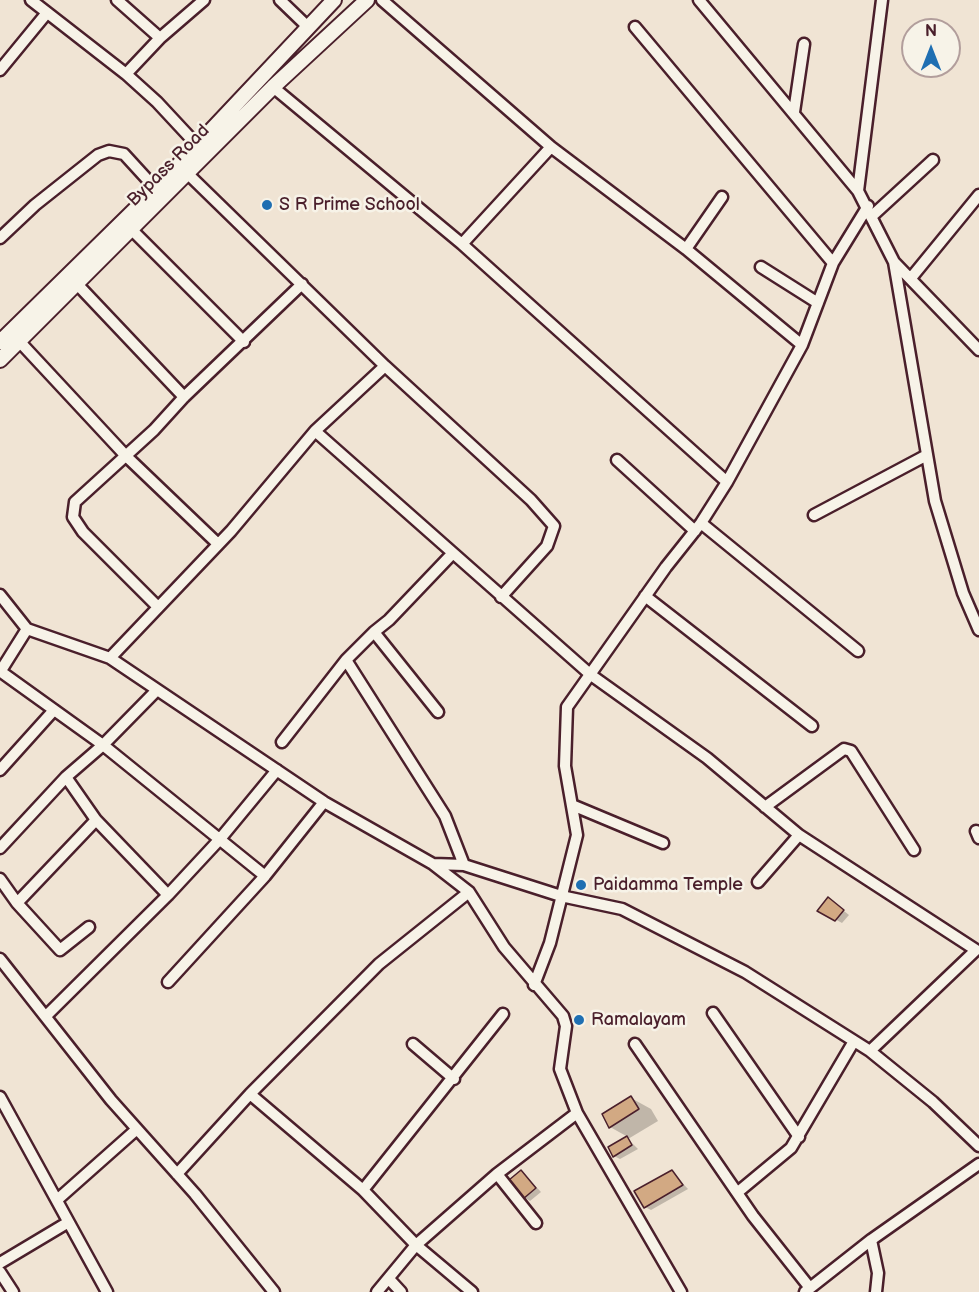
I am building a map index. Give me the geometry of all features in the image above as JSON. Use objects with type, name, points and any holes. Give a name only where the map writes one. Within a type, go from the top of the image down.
[{"type":"main road","name":"Bypass Road","points":[[0,342],[156,189],[334,0]]},
{"type":"main road","name":"Bypass Road","points":[[0,360],[273,87],[367,0]]},
{"type":"street","points":[[31,0],[46,14],[126,74],[158,102],[197,145]]},
{"type":"street","points":[[117,0],[160,38]]},
{"type":"street","points":[[126,74],[160,38],[204,0]]},
{"type":"street","points":[[280,0],[308,27]]},
{"type":"street","points":[[382,0],[551,147],[686,249],[802,345]]},
{"type":"street","points":[[699,0],[858,191],[894,262],[935,501],[963,593],[979,630]]},
{"type":"street","points":[[858,191],[882,0]]},
{"type":"street","points":[[0,70],[46,14]]},
{"type":"street","points":[[635,27],[833,263]]},
{"type":"street","points":[[794,112],[804,44]]},
{"type":"street","points":[[273,87],[462,244],[726,482]]},
{"type":"street","points":[[462,244],[551,147]]},
{"type":"street","points":[[0,238],[35,205],[98,155],[109,151],[124,154],[156,189]]},
{"type":"street","points":[[534,985],[550,943],[577,835],[565,766],[567,707],[645,596],[698,527],[726,482],[802,345],[833,263],[870,211],[933,160]]},
{"type":"street","points":[[188,174],[385,366],[531,500],[554,526],[547,546],[501,597]]},
{"type":"street","points":[[911,278],[979,195]]},
{"type":"street","points":[[686,249],[722,198]]},
{"type":"street","points":[[131,229],[244,342]]},
{"type":"street","points":[[894,262],[979,350]]},
{"type":"street","points":[[761,267],[818,303]]},
{"type":"street","points":[[77,284],[184,397]]},
{"type":"street","points":[[158,607],[100,551],[73,517],[75,502],[126,456],[302,284]]},
{"type":"street","points":[[19,341],[126,456],[218,544]]},
{"type":"street","points":[[110,658],[218,544],[315,431],[385,366]]},
{"type":"street","points":[[315,431],[591,675],[707,758],[799,836],[978,949],[870,1051]]},
{"type":"street","points":[[814,514],[927,455]]},
{"type":"street","points":[[617,460],[698,527],[858,651]]},
{"type":"street","points":[[282,742],[346,660],[374,632],[390,620],[452,554]]},
{"type":"street","points":[[0,595],[27,628],[110,658],[324,802],[433,864],[469,892],[504,947],[565,1021],[560,1069],[577,1113],[681,1292]]},
{"type":"street","points":[[645,596],[812,726]]},
{"type":"street","points":[[27,628],[0,672],[103,745],[265,876]]},
{"type":"street","points":[[374,632],[438,712]]},
{"type":"street","points":[[346,660],[445,816],[464,865]]},
{"type":"street","points":[[0,848],[66,777],[103,745],[156,690]]},
{"type":"street","points":[[0,770],[54,710]]},
{"type":"street","points":[[765,807],[844,748],[851,751],[914,850]]},
{"type":"street","points":[[46,1016],[220,840],[277,770]]},
{"type":"street","points":[[66,777],[96,820],[168,895]]},
{"type":"street","points":[[168,982],[265,876],[324,802]]},
{"type":"street","points":[[572,805],[663,843]]},
{"type":"street","points":[[17,903],[96,820]]},
{"type":"street","points":[[758,882],[799,836]]},
{"type":"street","points":[[433,864],[464,865],[561,896],[622,909],[745,972],[870,1051],[933,1102],[979,1146]]},
{"type":"street","points":[[0,879],[17,903],[60,950],[89,927]]},
{"type":"street","points":[[177,1174],[250,1094],[379,964],[469,892]]},
{"type":"street","points":[[0,959],[137,1129],[274,1292]]},
{"type":"street","points":[[713,1013],[799,1137]]},
{"type":"street","points":[[363,1190],[454,1079],[503,1014]]},
{"type":"street","points":[[738,1192],[791,1148],[854,1041]]},
{"type":"street","points":[[413,1044],[454,1079]]},
{"type":"street","points":[[634,1044],[753,1216],[808,1290],[871,1240],[979,1164]]},
{"type":"street","points":[[250,1094],[363,1190],[416,1245],[472,1292]]},
{"type":"street","points":[[0,1097],[57,1200],[67,1223],[107,1292]]},
{"type":"street","points":[[377,1292],[416,1245],[497,1174],[577,1113]]},
{"type":"street","points":[[57,1200],[137,1129]]},
{"type":"street","points":[[497,1174],[536,1223]]},
{"type":"street","points":[[0,1263],[67,1223]]},
{"type":"street","points":[[871,1240],[878,1273],[876,1292]]},
{"type":"street","points":[[0,1272],[13,1292]]},
{"type":"street","points":[[389,1279],[400,1292]]},
{"type":"building","points":[[828,897],[844,910],[835,921],[817,911]]},
{"type":"building","points":[[631,1096],[639,1109],[609,1128],[602,1114]]},
{"type":"building","points":[[627,1136],[632,1145],[613,1157],[608,1147]]},
{"type":"building","points":[[521,1170],[536,1188],[523,1199],[509,1180]]},
{"type":"building","points":[[672,1170],[683,1185],[644,1208],[634,1191]]},
{"type":"place","name":"S R Prime School","points":[[267,205]]},
{"type":"place","name":"Paidamma Temple","points":[[581,885]]},
{"type":"place","name":"Ramalayam","points":[[579,1020]]}]
